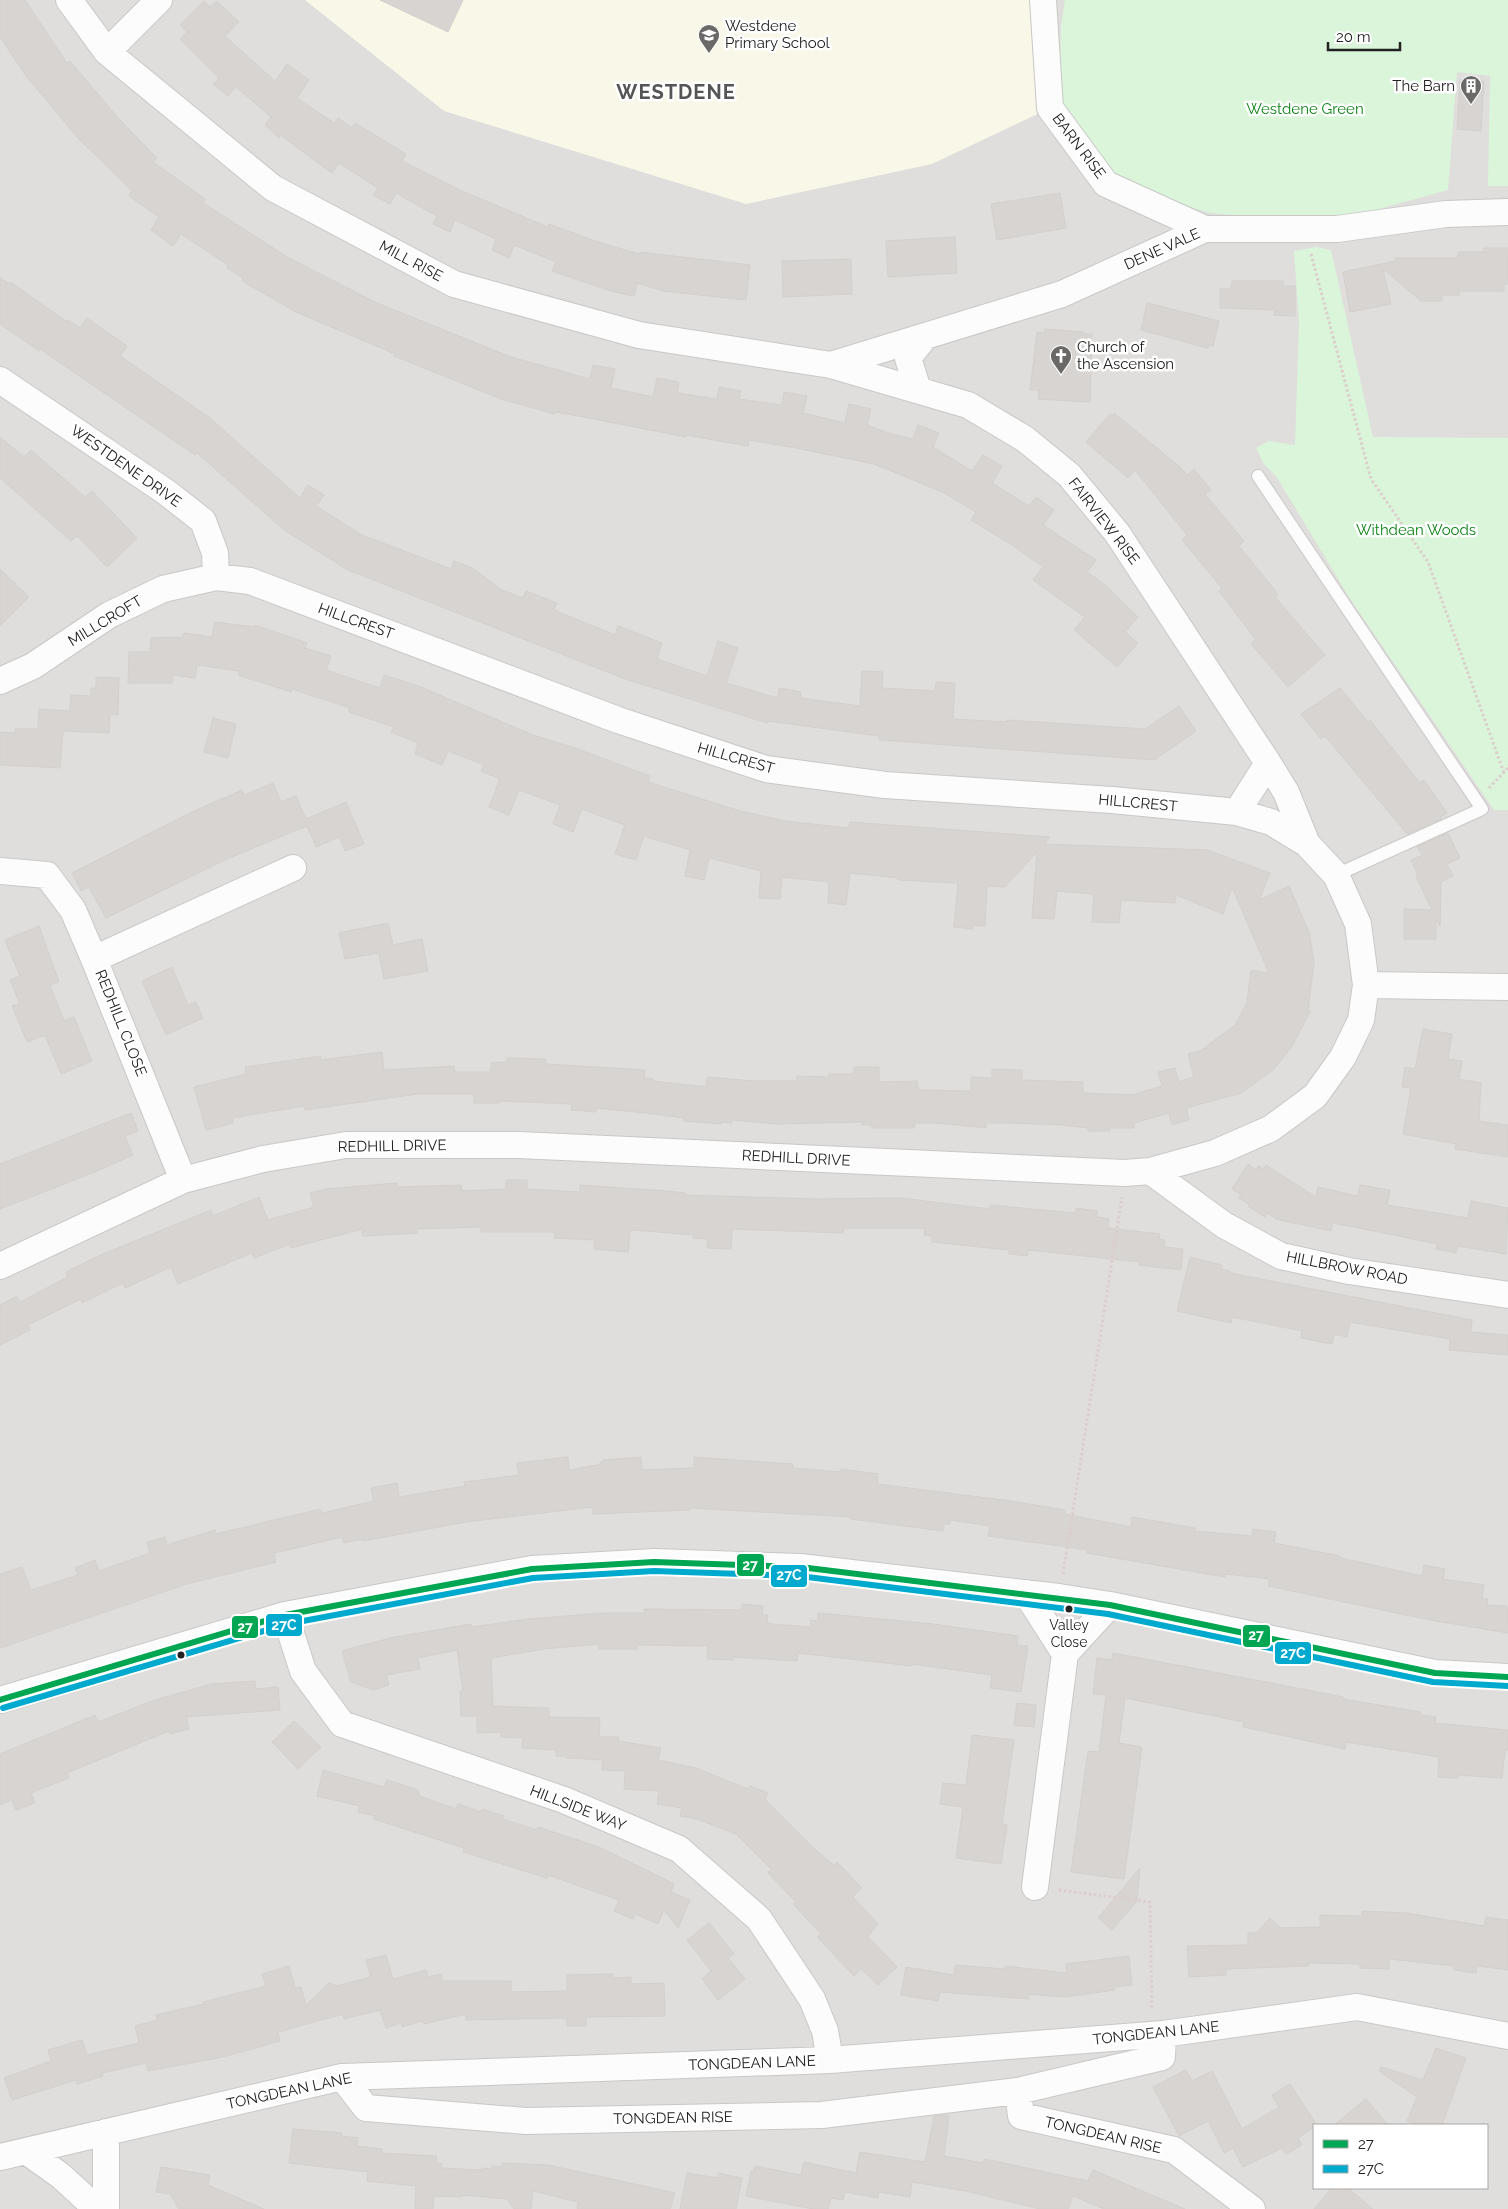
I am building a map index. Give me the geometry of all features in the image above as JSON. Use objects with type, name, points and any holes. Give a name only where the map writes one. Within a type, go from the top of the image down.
[{"type":"street","name":"MILL RISE","points":[[69,0],[107,52],[273,188],[454,284],[639,335],[831,365]]},
{"type":"street","points":[[107,52],[159,0]]},
{"type":"street","name":"BARN RISE","points":[[1043,0],[1050,108],[1106,184],[1205,229]]},
{"type":"street","name":"DENE VALE","points":[[831,365],[924,338],[1062,294],[1205,229],[1337,229],[1446,214],[1508,212]]},
{"type":"street","points":[[918,390],[908,358],[924,338]]},
{"type":"street","name":"FAIRVIEW RISE","points":[[831,365],[968,405],[1026,439],[1069,475],[1117,533],[1268,763],[1289,800],[1307,844]]},
{"type":"street","name":"WESTDENE DRIVE","points":[[0,380],[166,492],[203,521],[215,553],[216,577]]},
{"type":"street","name":"MILLCROFT","points":[[0,681],[32,666],[109,615],[162,588],[216,577]]},
{"type":"street","name":"HILLCREST","points":[[216,577],[250,582],[618,720],[766,769],[885,785],[1112,800],[1237,812],[1271,822],[1307,844]]},
{"type":"street","points":[[1237,812],[1268,763]]},
{"type":"street","name":"REDHILL DRIVE","points":[[0,1266],[183,1180],[263,1159],[356,1145],[519,1145],[1138,1172],[1215,1153],[1270,1129],[1315,1096],[1343,1057],[1361,1020],[1366,985],[1358,924],[1336,875],[1307,844]]},
{"type":"street","name":"REDHILL CLOSE","points":[[183,1180],[94,959],[294,868]]},
{"type":"street","points":[[0,871],[47,875],[73,910],[94,959]]},
{"type":"street","points":[[1366,985],[1508,987]]},
{"type":"street","name":"HILLBROW ROAD","points":[[1138,1172],[1224,1225],[1281,1256],[1349,1270],[1508,1295]]},
{"type":"street","points":[[0,1700],[285,1614],[532,1569],[654,1562],[800,1567],[1059,1597],[1110,1605],[1436,1673],[1508,1677]]},
{"type":"street","points":[[1026,1593],[1065,1654]]},
{"type":"street","points":[[1035,1887],[1065,1654],[1110,1605]]},
{"type":"street","name":"HILLSIDE WAY","points":[[285,1614],[303,1671],[342,1724],[564,1800],[679,1849],[764,1926],[812,1999],[825,2031],[830,2060]]},
{"type":"street","name":"TONGDEAN LANE","points":[[0,2157],[342,2077],[830,2060],[1158,2034],[1358,2008],[1508,2036]]},
{"type":"street","name":"TONGDEAN RISE","points":[[342,2077],[366,2108],[526,2121],[822,2115],[1018,2091],[1162,2057],[1158,2034]]},
{"type":"street","name":"TONGDEAN RISE","points":[[1018,2091],[1021,2116],[1174,2150],[1252,2209]]},
{"type":"street","points":[[106,2132],[106,2209]]},
{"type":"street","points":[[26,2151],[61,2176],[97,2209]]},
{"type":"lane","points":[[1258,476],[1482,809],[1336,875]]},
{"type":"path","points":[[1310,248],[1371,479],[1428,562],[1504,773]]},
{"type":"path","points":[[1476,801],[1508,768]]},
{"type":"path","points":[[1059,1597],[1138,1172]]},
{"type":"path","points":[[1035,1887],[1150,1902],[1158,2034]]},
{"type":"shaded area","points":[[0,0],[1508,0],[1508,2209],[0,2209]]},
{"type":"shaded area","name":"Westdene Primary School","points":[[305,0],[1043,0],[1050,108],[932,164],[746,204],[444,111]]},
{"type":"green space","name":"Westdene Green","points":[[1065,0],[1508,0],[1508,186],[1488,186],[1490,76],[1457,72],[1448,190],[1357,215],[1288,220],[1210,213],[1162,198],[1120,178],[1097,156],[1059,98],[1061,26]]},
{"type":"green space","name":"Withdean Woods","points":[[1316,247],[1331,250],[1373,437],[1508,438],[1508,810],[1494,810],[1349,597],[1276,476],[1264,464],[1256,448],[1268,441],[1295,445],[1299,323],[1294,251]]},
{"type":"building","points":[[0,0],[25,0],[67,63],[70,61],[118,118],[157,158],[153,162],[205,199],[203,203],[289,258],[377,303],[511,357],[590,379],[593,365],[615,369],[611,388],[653,397],[657,378],[679,382],[677,393],[717,399],[719,387],[741,391],[739,399],[782,405],[784,392],[807,396],[803,413],[845,423],[849,404],[871,409],[867,425],[885,432],[913,439],[918,425],[939,433],[933,447],[972,471],[983,455],[1002,466],[992,483],[1029,506],[1036,497],[1054,510],[1043,525],[1096,560],[1087,572],[1105,585],[1138,617],[1125,632],[1138,643],[1117,667],[1074,630],[1085,617],[1033,580],[1043,567],[971,520],[976,512],[944,493],[899,474],[874,464],[796,448],[749,440],[748,446],[686,435],[686,437],[584,417],[555,412],[554,414],[501,399],[394,356],[395,354],[296,312],[242,281],[243,278],[227,268],[228,265],[181,234],[173,246],[151,230],[159,217],[129,196],[132,191],[78,138],[26,76],[0,37]]},
{"type":"building","points":[[380,0],[463,0],[448,32]]},
{"type":"building","points":[[204,1],[210,7],[217,1],[239,22],[225,36],[275,81],[287,64],[309,80],[297,98],[334,123],[338,118],[352,128],[355,123],[406,154],[402,161],[462,191],[548,227],[549,224],[598,242],[639,254],[640,252],[750,265],[746,300],[663,291],[637,283],[634,296],[611,291],[552,271],[556,262],[514,245],[509,258],[492,250],[496,239],[455,220],[450,232],[433,224],[437,216],[396,193],[390,204],[373,195],[378,188],[339,163],[332,173],[280,135],[279,138],[265,125],[271,117],[236,87],[228,96],[213,84],[219,78],[180,39],[187,32],[180,25]]},
{"type":"building","name":"The Barn","points":[[1460,80],[1484,81],[1481,131],[1457,129]]},
{"type":"building","points":[[1060,193],[1066,228],[997,240],[991,204]]},
{"type":"building","points":[[955,237],[957,273],[888,277],[886,241]]},
{"type":"building","points":[[1484,248],[1508,248],[1508,284],[1504,284],[1504,291],[1459,291],[1459,295],[1442,295],[1442,301],[1421,301],[1383,269],[1391,304],[1350,312],[1343,272],[1395,261],[1395,258],[1458,258],[1458,252],[1484,252]]},
{"type":"building","points":[[851,259],[852,294],[783,297],[782,261]]},
{"type":"building","points":[[0,277],[8,283],[12,283],[67,322],[68,320],[80,328],[87,318],[127,346],[120,356],[210,418],[300,498],[308,485],[324,495],[316,506],[362,535],[451,569],[454,561],[472,568],[502,590],[523,598],[526,591],[557,603],[554,610],[615,635],[618,626],[662,643],[657,659],[707,676],[718,641],[738,648],[726,683],[778,698],[779,688],[801,692],[800,698],[860,706],[862,671],[883,672],[882,688],[935,691],[936,682],[955,683],[953,719],[1007,722],[1007,720],[1145,729],[1179,706],[1196,731],[1154,760],[879,740],[879,736],[768,721],[767,723],[625,679],[348,570],[284,530],[197,453],[195,455],[40,349],[39,351],[0,324]]},
{"type":"building","points":[[1232,281],[1283,281],[1283,286],[1295,286],[1295,316],[1274,315],[1275,310],[1220,308],[1220,289],[1231,289]]},
{"type":"building","points":[[1147,303],[1219,321],[1213,346],[1209,345],[1208,348],[1141,330]]},
{"type":"building","name":"Church of the Ascension","points":[[1045,329],[1092,334],[1090,402],[1038,399],[1039,390],[1030,390],[1037,332],[1045,333]]},
{"type":"building","points":[[1114,413],[1180,467],[1187,475],[1194,469],[1211,490],[1205,494],[1244,541],[1239,546],[1278,594],[1275,597],[1325,655],[1288,687],[1251,644],[1256,640],[1219,591],[1222,588],[1182,540],[1187,535],[1135,470],[1128,478],[1086,442],[1110,414],[1113,416]]},
{"type":"building","points":[[0,437],[24,457],[31,450],[85,497],[92,491],[137,538],[107,567],[77,536],[71,541],[0,478]]},
{"type":"building","points":[[0,569],[29,597],[0,626]]},
{"type":"building","points":[[215,622],[254,627],[255,625],[307,643],[305,648],[331,656],[326,670],[380,688],[384,675],[421,687],[533,735],[575,748],[650,776],[648,782],[737,810],[785,821],[849,828],[850,822],[1050,837],[1044,844],[1207,850],[1270,873],[1259,900],[1289,886],[1309,932],[1314,962],[1308,1010],[1310,1012],[1291,1048],[1273,1070],[1241,1093],[1186,1108],[1189,1120],[1172,1125],[1169,1113],[1134,1123],[1134,1128],[1110,1128],[1110,1131],[1088,1131],[1088,1128],[1062,1125],[1011,1123],[986,1123],[986,1128],[937,1123],[915,1123],[914,1128],[872,1128],[872,1125],[862,1125],[862,1122],[777,1124],[732,1120],[732,1123],[721,1122],[721,1124],[684,1121],[684,1118],[596,1108],[596,1112],[571,1110],[572,1104],[499,1101],[499,1103],[474,1103],[474,1094],[418,1094],[305,1110],[304,1106],[232,1118],[233,1123],[206,1130],[194,1087],[246,1074],[245,1067],[321,1056],[321,1060],[382,1052],[384,1070],[454,1066],[455,1072],[491,1072],[491,1063],[507,1062],[507,1058],[546,1059],[546,1064],[645,1070],[644,1078],[653,1079],[652,1081],[706,1087],[707,1077],[753,1081],[797,1081],[797,1076],[829,1077],[829,1074],[854,1074],[854,1067],[879,1067],[879,1082],[917,1081],[918,1090],[971,1091],[971,1077],[992,1078],[992,1069],[1022,1070],[1022,1080],[1083,1082],[1083,1093],[1132,1095],[1162,1086],[1158,1072],[1175,1068],[1179,1082],[1194,1077],[1188,1054],[1200,1051],[1235,1025],[1247,1002],[1251,970],[1269,973],[1232,887],[1223,914],[1176,895],[1175,903],[1121,900],[1119,923],[1092,922],[1094,894],[1057,891],[1054,919],[1032,918],[1037,852],[1005,887],[987,886],[985,926],[973,925],[973,929],[954,927],[958,883],[898,880],[898,878],[850,873],[846,905],[828,903],[829,882],[782,877],[780,899],[759,898],[761,871],[709,858],[704,880],[685,876],[690,850],[644,836],[636,860],[615,854],[625,825],[582,809],[573,832],[553,824],[560,805],[519,790],[509,815],[489,807],[500,779],[481,771],[484,765],[448,751],[442,765],[415,754],[418,743],[391,732],[394,727],[349,712],[350,708],[292,689],[291,692],[238,675],[240,671],[197,665],[195,678],[173,675],[172,683],[128,683],[129,652],[150,652],[151,638],[183,637],[184,633],[212,637]]},
{"type":"building","points":[[96,677],[119,678],[118,715],[110,714],[109,733],[63,731],[60,768],[0,765],[0,732],[15,733],[15,729],[38,729],[39,709],[70,711],[71,695],[91,696],[91,688],[96,688]]},
{"type":"building","points":[[1340,688],[1368,722],[1370,720],[1420,783],[1424,780],[1447,813],[1440,817],[1441,819],[1407,834],[1325,736],[1321,739],[1301,714]]},
{"type":"building","points":[[213,718],[236,724],[228,758],[204,752]]},
{"type":"building","points":[[273,783],[281,802],[296,796],[306,819],[346,802],[364,844],[345,851],[339,837],[316,847],[307,826],[227,859],[106,918],[89,887],[81,891],[72,873],[192,812],[242,790],[244,795]]},
{"type":"building","points":[[1448,833],[1460,858],[1447,864],[1453,876],[1441,882],[1440,926],[1436,919],[1436,939],[1404,939],[1404,909],[1432,910],[1416,876],[1418,875],[1411,860],[1423,855],[1417,847]]},
{"type":"building","points":[[388,923],[393,945],[422,939],[428,971],[384,979],[379,953],[345,959],[339,933]]},
{"type":"building","points":[[39,926],[59,982],[50,985],[64,1021],[74,1017],[92,1061],[61,1074],[45,1035],[27,1042],[12,1006],[20,1004],[10,980],[20,976],[5,940]]},
{"type":"building","points":[[172,967],[188,1005],[196,1002],[203,1018],[166,1035],[142,981]]},
{"type":"building","points":[[1423,1029],[1452,1034],[1448,1059],[1462,1061],[1459,1079],[1481,1083],[1479,1121],[1508,1125],[1508,1157],[1455,1149],[1456,1144],[1403,1134],[1411,1088],[1402,1087],[1405,1067],[1415,1069]]},
{"type":"building","points":[[131,1113],[138,1131],[125,1136],[133,1155],[0,1209],[0,1164]]},
{"type":"building","points":[[1248,1164],[1256,1170],[1258,1166],[1263,1169],[1266,1165],[1316,1197],[1318,1187],[1358,1196],[1360,1185],[1390,1190],[1387,1205],[1468,1218],[1471,1201],[1508,1208],[1506,1254],[1458,1246],[1456,1253],[1436,1249],[1437,1244],[1333,1223],[1331,1231],[1276,1219],[1267,1213],[1265,1217],[1248,1206],[1249,1204],[1239,1198],[1241,1195],[1232,1189]]},
{"type":"building","points":[[506,1180],[527,1180],[527,1189],[580,1192],[580,1185],[667,1191],[685,1193],[685,1195],[817,1199],[901,1198],[989,1209],[990,1205],[1076,1213],[1076,1208],[1097,1211],[1097,1217],[1109,1219],[1108,1228],[1160,1234],[1159,1239],[1165,1240],[1164,1247],[1183,1249],[1181,1270],[1139,1265],[1140,1262],[1028,1250],[1027,1256],[1009,1254],[1009,1250],[932,1242],[932,1236],[924,1235],[925,1228],[844,1228],[843,1233],[732,1229],[731,1249],[707,1248],[708,1239],[693,1238],[694,1235],[634,1230],[630,1231],[628,1252],[594,1249],[595,1240],[554,1238],[555,1232],[481,1232],[481,1227],[417,1229],[417,1233],[363,1236],[362,1229],[291,1248],[290,1244],[254,1258],[252,1253],[178,1284],[171,1267],[125,1288],[123,1283],[82,1303],[81,1299],[28,1325],[30,1330],[0,1345],[0,1305],[17,1296],[20,1302],[68,1277],[66,1272],[96,1257],[211,1210],[213,1216],[259,1197],[268,1220],[314,1207],[310,1193],[325,1189],[397,1183],[397,1187],[461,1185],[462,1191],[506,1189]]},
{"type":"building","points":[[1190,1257],[1222,1265],[1221,1269],[1230,1271],[1230,1273],[1472,1320],[1471,1332],[1508,1335],[1508,1355],[1449,1350],[1450,1339],[1350,1322],[1347,1337],[1334,1334],[1332,1344],[1301,1338],[1302,1331],[1232,1317],[1231,1323],[1177,1311]]},
{"type":"building","points":[[568,1457],[569,1470],[598,1465],[603,1460],[641,1457],[642,1470],[694,1468],[694,1457],[793,1464],[793,1468],[841,1472],[841,1469],[878,1474],[877,1484],[1011,1501],[1065,1510],[1065,1514],[1131,1527],[1132,1517],[1195,1528],[1195,1531],[1252,1536],[1253,1529],[1276,1532],[1274,1543],[1340,1556],[1340,1558],[1422,1576],[1424,1565],[1445,1569],[1443,1579],[1484,1585],[1482,1598],[1488,1599],[1487,1605],[1506,1606],[1508,1608],[1508,1633],[1430,1620],[1268,1586],[1270,1579],[1226,1574],[1225,1577],[1087,1553],[1088,1550],[988,1536],[990,1526],[950,1520],[950,1524],[944,1524],[943,1531],[851,1519],[851,1517],[689,1508],[689,1510],[593,1514],[593,1507],[466,1522],[363,1541],[363,1539],[344,1543],[342,1537],[274,1553],[276,1562],[187,1584],[0,1648],[0,1574],[22,1567],[31,1590],[78,1575],[75,1568],[95,1560],[99,1571],[150,1553],[147,1542],[165,1537],[167,1545],[215,1530],[216,1534],[320,1509],[322,1513],[374,1501],[371,1488],[397,1483],[399,1497],[465,1486],[464,1482],[519,1475],[517,1463]]},
{"type":"building","points":[[742,1604],[763,1606],[762,1615],[768,1615],[767,1623],[772,1624],[810,1627],[811,1620],[818,1621],[818,1613],[933,1624],[1018,1636],[1017,1645],[1028,1646],[1021,1692],[990,1688],[992,1675],[912,1664],[912,1666],[798,1653],[797,1661],[733,1657],[733,1660],[707,1659],[708,1646],[637,1645],[637,1649],[599,1649],[599,1644],[544,1649],[491,1658],[493,1706],[549,1708],[549,1717],[600,1718],[599,1737],[619,1737],[618,1741],[661,1748],[658,1760],[696,1768],[748,1789],[750,1786],[768,1793],[765,1799],[818,1852],[834,1865],[837,1862],[862,1888],[853,1897],[878,1924],[868,1937],[897,1967],[878,1985],[861,1969],[854,1976],[817,1937],[821,1934],[793,1904],[796,1902],[768,1873],[771,1869],[736,1834],[697,1819],[680,1816],[682,1808],[657,1804],[659,1791],[624,1789],[625,1771],[602,1770],[603,1760],[566,1758],[566,1756],[556,1756],[556,1750],[522,1748],[523,1738],[501,1737],[501,1732],[477,1733],[477,1716],[461,1716],[460,1691],[463,1691],[457,1650],[418,1658],[420,1669],[386,1675],[389,1685],[373,1690],[351,1682],[342,1651],[390,1638],[471,1624],[472,1627],[527,1619],[603,1613],[644,1613],[644,1609],[742,1610]]},
{"type":"building","points":[[1113,1653],[1343,1697],[1343,1699],[1421,1712],[1420,1715],[1436,1717],[1435,1723],[1508,1730],[1508,1750],[1505,1750],[1502,1778],[1458,1775],[1458,1778],[1438,1777],[1439,1757],[1346,1742],[1345,1749],[1243,1727],[1244,1722],[1125,1698],[1119,1743],[1142,1747],[1124,1879],[1071,1872],[1088,1751],[1099,1752],[1106,1695],[1093,1694],[1097,1658],[1112,1660]]},
{"type":"building","points":[[255,1681],[256,1689],[278,1687],[280,1710],[186,1717],[189,1729],[170,1734],[169,1731],[67,1773],[69,1778],[31,1793],[35,1803],[16,1810],[12,1800],[0,1805],[0,1754],[95,1715],[98,1722],[152,1701],[211,1684]]},
{"type":"building","points":[[1017,1703],[1036,1705],[1034,1727],[1014,1725]]},
{"type":"building","points":[[294,1721],[321,1747],[298,1769],[272,1742]]},
{"type":"building","points":[[972,1735],[1014,1740],[1002,1824],[1007,1825],[1001,1864],[956,1858],[963,1807],[940,1804],[943,1783],[966,1785]]},
{"type":"building","points":[[323,1770],[384,1787],[387,1780],[418,1790],[419,1796],[456,1809],[458,1804],[481,1812],[482,1809],[504,1816],[503,1819],[537,1830],[538,1827],[599,1847],[674,1884],[671,1892],[690,1900],[678,1928],[664,1910],[658,1924],[635,1914],[633,1919],[614,1911],[619,1900],[548,1875],[547,1878],[463,1852],[464,1848],[374,1819],[375,1816],[358,1812],[360,1806],[317,1796]]},
{"type":"building","points":[[1140,1868],[1137,1901],[1112,1930],[1098,1918]]},
{"type":"building","points":[[1362,1911],[1406,1913],[1484,1926],[1486,1917],[1508,1920],[1508,1970],[1477,1966],[1476,1973],[1454,1970],[1454,1966],[1389,1959],[1389,1969],[1360,1968],[1360,1964],[1308,1963],[1309,1966],[1226,1969],[1226,1975],[1189,1977],[1187,1946],[1248,1945],[1248,1933],[1256,1933],[1270,1918],[1281,1928],[1320,1927],[1320,1915],[1362,1916]]},
{"type":"building","points":[[709,1923],[734,1954],[728,1958],[745,1979],[718,2000],[702,1979],[711,1971],[687,1940]]},
{"type":"building","points":[[386,1955],[393,1979],[426,1970],[428,1977],[441,1974],[442,1981],[511,1981],[511,1992],[567,1991],[567,1975],[613,1974],[613,1978],[631,1977],[631,1984],[664,1983],[665,2016],[586,2017],[586,2026],[567,2026],[567,2018],[466,2020],[466,2014],[424,2024],[423,2021],[402,2027],[401,2023],[386,2028],[380,2010],[344,2019],[343,2014],[278,2032],[280,2041],[223,2057],[148,2071],[146,2063],[102,2073],[103,2076],[77,2084],[76,2080],[12,2100],[4,2078],[51,2061],[48,2050],[82,2040],[87,2055],[139,2043],[135,2026],[157,2020],[156,2015],[204,2004],[203,2002],[266,1986],[262,1974],[289,1966],[295,1988],[301,1987],[306,2005],[329,1983],[337,1986],[371,1977],[366,1960]]},
{"type":"building","points":[[1129,1956],[1132,1985],[1114,1987],[1115,1990],[1065,1997],[1029,1994],[1029,1999],[940,1992],[938,2001],[901,1995],[906,1967],[954,1975],[955,1965],[1005,1969],[1005,1966],[1067,1973],[1066,1964]]},
{"type":"building","points":[[1436,2048],[1466,2058],[1442,2124],[1415,2124],[1407,2121],[1417,2097],[1379,2071],[1381,2067],[1423,2080]]},
{"type":"building","points":[[1186,2070],[1192,2081],[1212,2071],[1242,2129],[1279,2107],[1272,2095],[1290,2084],[1316,2124],[1313,2124],[1313,2128],[1298,2138],[1302,2145],[1286,2154],[1282,2148],[1243,2167],[1233,2148],[1224,2153],[1208,2121],[1179,2136],[1153,2087]]},
{"type":"building","points":[[1366,2099],[1387,2124],[1335,2124]]},
{"type":"building","points":[[934,2116],[949,2116],[944,2156],[983,2163],[984,2159],[1088,2181],[1093,2170],[1185,2209],[1104,2209],[1073,2196],[1068,2209],[1040,2209],[966,2191],[912,2182],[910,2197],[879,2192],[878,2198],[845,2192],[843,2200],[831,2198],[828,2209],[813,2209],[746,2196],[751,2171],[753,2172],[755,2166],[801,2175],[804,2162],[856,2173],[860,2152],[925,2162]]},
{"type":"building","points":[[293,2129],[342,2133],[341,2136],[358,2138],[357,2146],[382,2149],[382,2153],[437,2156],[436,2163],[442,2163],[441,2168],[482,2170],[482,2168],[492,2169],[492,2166],[501,2167],[502,2163],[548,2165],[675,2193],[670,2209],[577,2209],[578,2202],[533,2191],[531,2209],[514,2209],[507,2199],[462,2195],[462,2197],[434,2196],[433,2209],[415,2209],[416,2186],[367,2181],[368,2172],[289,2163]]},
{"type":"building","points":[[161,2167],[210,2175],[208,2185],[264,2209],[179,2209],[170,2194],[156,2192]]},
{"type":"building","points":[[687,2173],[718,2178],[718,2173],[742,2178],[736,2209],[680,2209]]},
{"type":"building","points":[[1331,2189],[1349,2189],[1373,2209],[1314,2209]]},
{"type":"transit line","name":"27","points":[[0,1700],[285,1615],[532,1569],[654,1562],[800,1567],[1110,1605],[1435,1673],[1508,1677]]},
{"type":"transit line","name":"27C","points":[[3,1708],[287,1624],[533,1578],[654,1571],[799,1576],[1108,1614],[1433,1682],[1508,1686]]},
{"type":"place","name":"Westdene Primary School","points":[[709,54]]},
{"type":"place","name":"The Barn","points":[[1471,105]]},
{"type":"place","name":"Church of the Ascension","points":[[1061,375]]},
{"type":"place","name":"Valley Close","points":[[1069,1609]]},
{"type":"district","name":"WESTDENE","points":[[676,92]]}]
